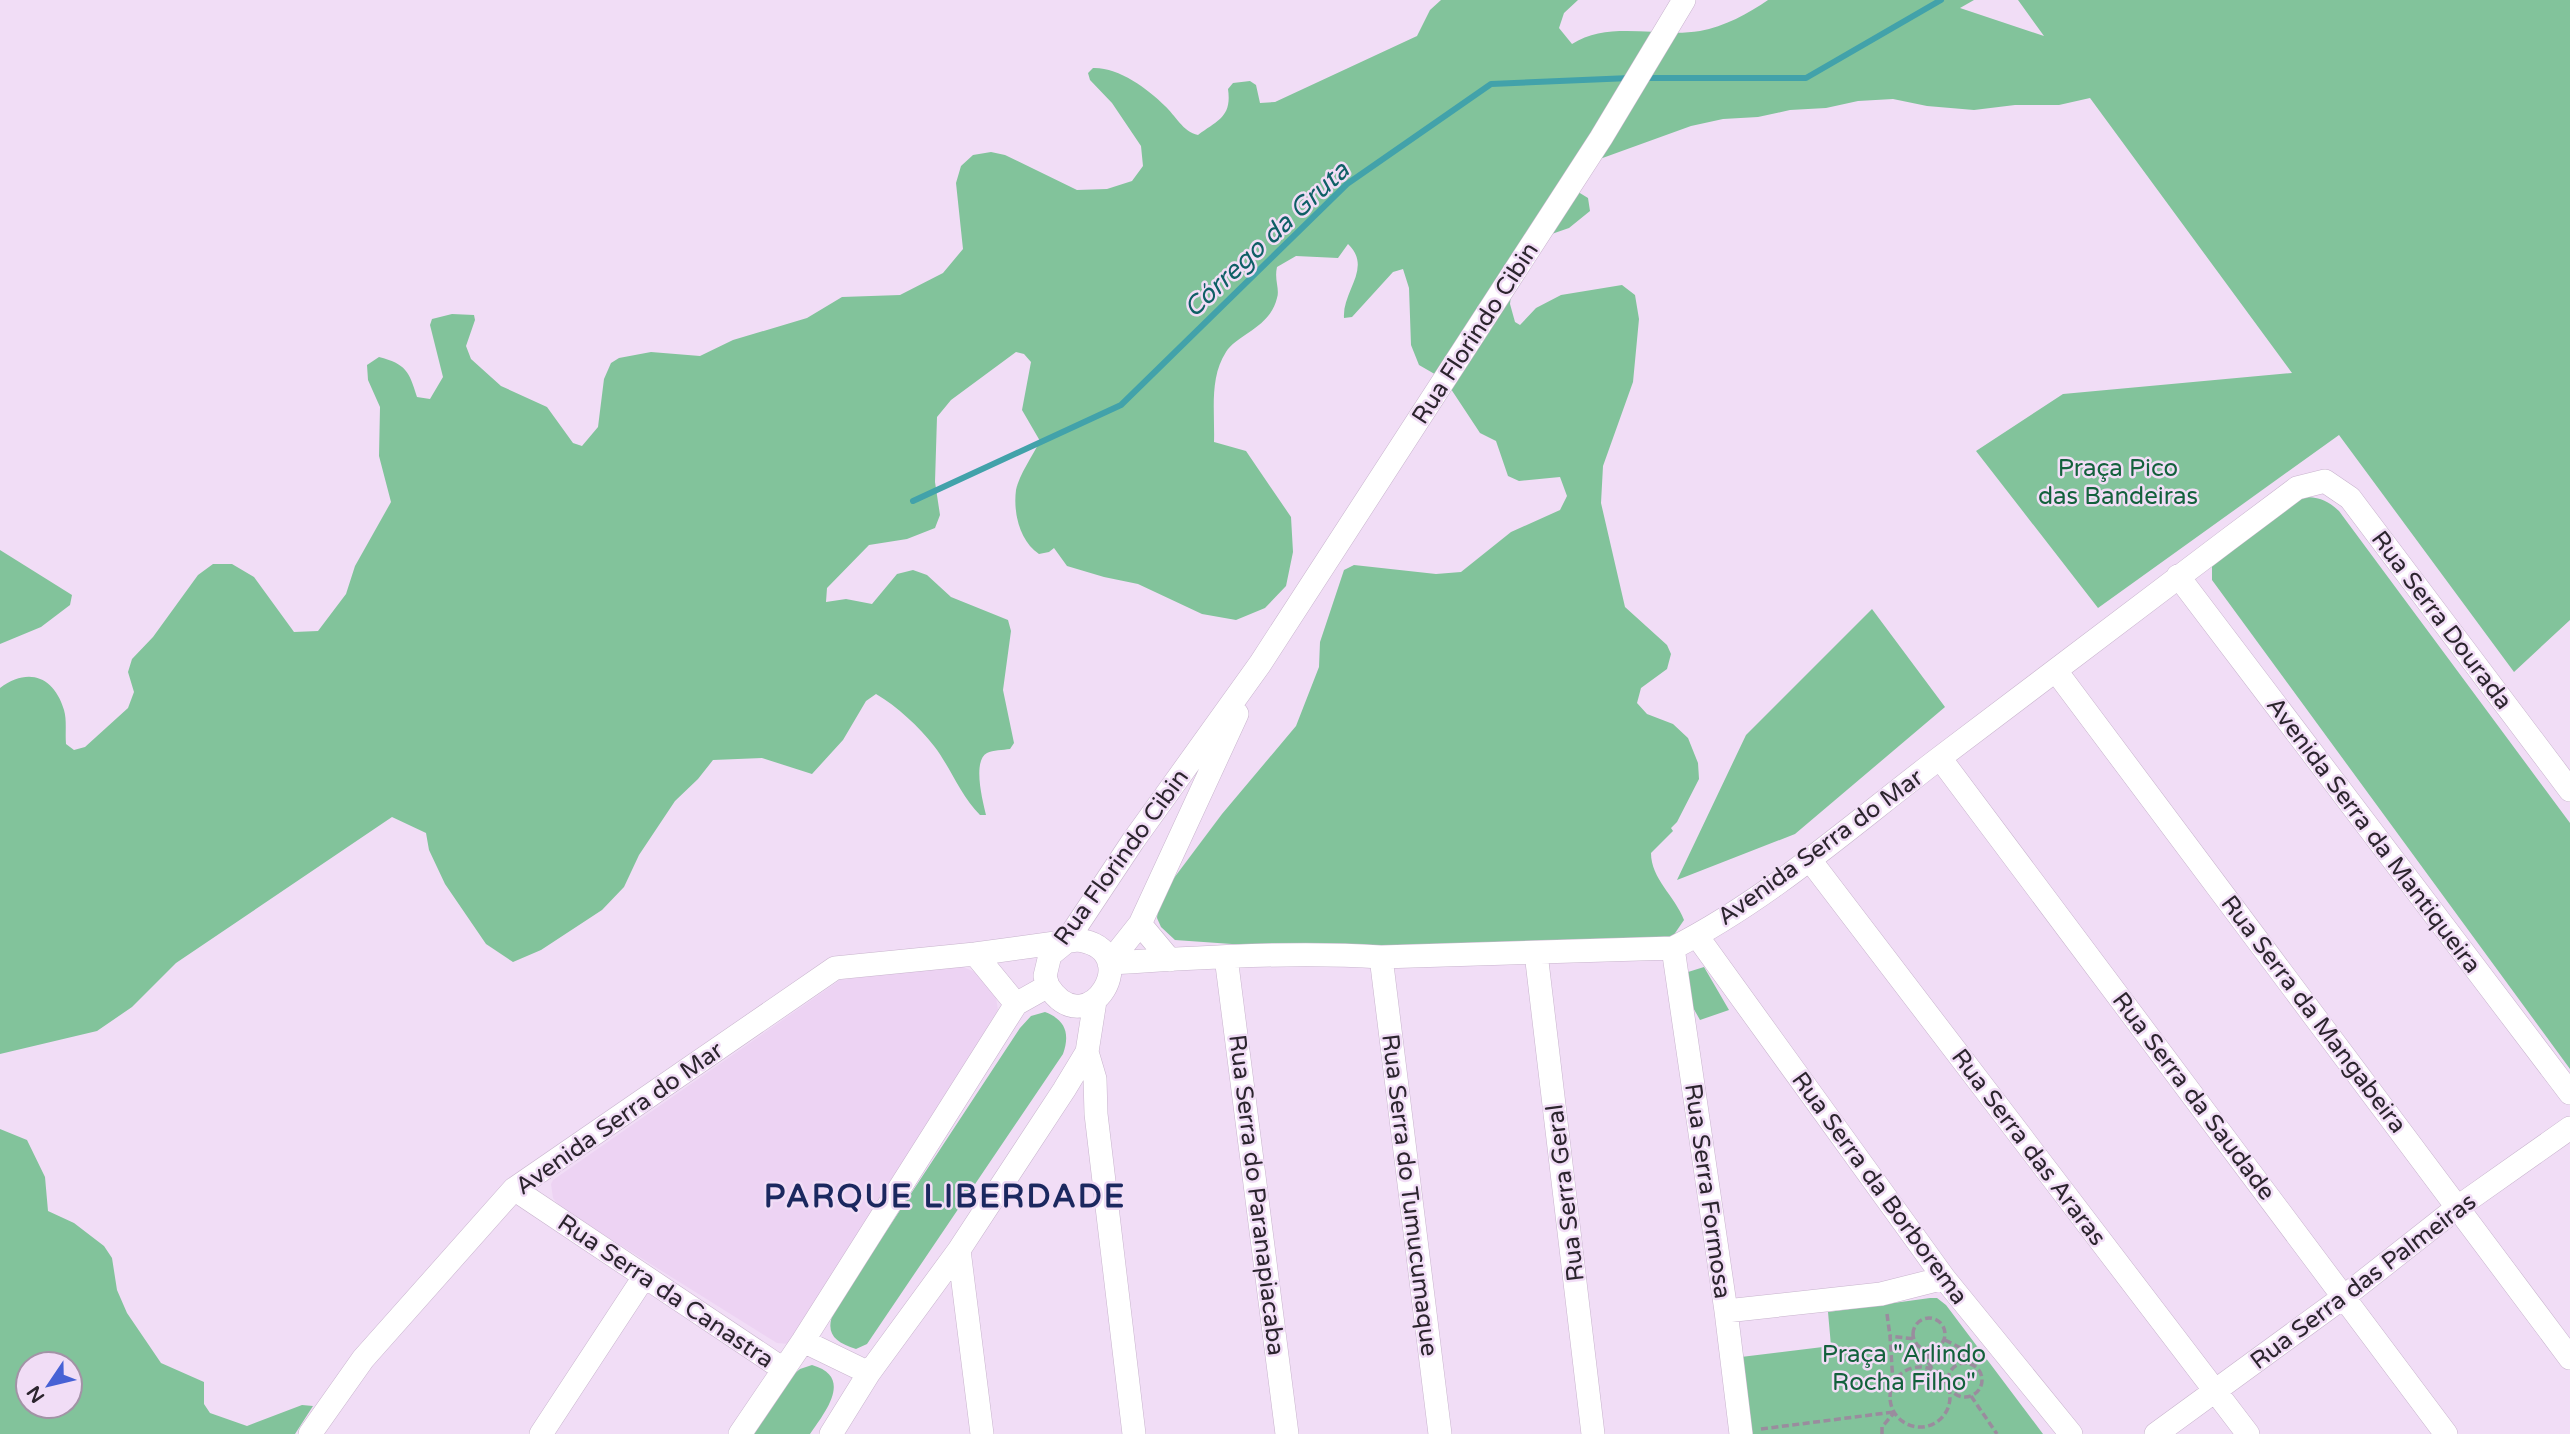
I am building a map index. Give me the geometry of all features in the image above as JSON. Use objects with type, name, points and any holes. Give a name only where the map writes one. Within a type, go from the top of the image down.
[{"type":"street","name":"Rua Florindo Cibin","points":[[740,1434],[803,1340],[1016,1004],[1047,975],[1057,947],[1066,942],[1133,841],[1260,664],[1601,138],[1684,0]]},
{"type":"street","name":"Rua Serra Dourada","points":[[2297,488],[2325,481],[2350,498],[2570,790]]},
{"type":"street","name":"Avenida Serra do Mar","points":[[310,1434],[363,1359],[514,1189],[835,968],[1087,941],[1104,953],[1109,963],[1226,957],[1339,954],[1381,957],[1673,948],[1697,936],[1810,860],[2178,576],[2297,488]]},
{"type":"street","name":"Avenida Serra da Mantiqueira","points":[[2178,576],[2570,1093]]},
{"type":"street","name":"Rua Florindo Cibin","points":[[1109,963],[1140,924],[1260,664]]},
{"type":"street","name":"Rua Serra da Mangabeira","points":[[2056,671],[2570,1358]]},
{"type":"street","name":"Rua Serra da Saudade","points":[[1940,758],[2446,1434]]},
{"type":"street","name":"Rua Serra das Araras","points":[[1810,860],[2248,1434]]},
{"type":"street","points":[[1140,924],[1170,960]]},
{"type":"street","name":"Rua Serra da Borborema","points":[[1697,936],[1944,1278],[2071,1434]]},
{"type":"street","name":"Rua Serra Formosa","points":[[1673,948],[1746,1432]]},
{"type":"street","name":"Rua Serra Geral","points":[[1536,953],[1593,1434]]},
{"type":"street","name":"Avenida Serra do Mar","points":[[975,954],[1047,975]]},
{"type":"street","points":[[975,954],[1016,1004]]},
{"type":"street","name":"Rua Serra do Paranapiacaba","points":[[1226,957],[1287,1434]]},
{"type":"street","name":"Rua Serra do Tumucumaque","points":[[1381,957],[1440,1434]]},
{"type":"street","points":[[1047,975],[1054,995],[1073,1005],[1084,1005],[1095,1001],[1109,984],[1109,963]]},
{"type":"street","points":[[831,1434],[869,1373],[959,1250],[1064,1090],[1087,1052],[1095,1001]]},
{"type":"street","points":[[1087,1052],[1095,1079],[1096,1114],[1134,1434]]},
{"type":"street","points":[[1064,1090],[1096,1114]]},
{"type":"street","name":"Rua Serra das Palmeiras","points":[[2156,1434],[2345,1296],[2458,1207],[2570,1128]]},
{"type":"street","name":"Rua Serra da Canastra","points":[[514,1189],[783,1369]]},
{"type":"street","points":[[959,1250],[982,1434]]},
{"type":"street","points":[[541,1434],[644,1277]]},
{"type":"street","points":[[1726,1311],[1881,1294],[1944,1278]]},
{"type":"street","points":[[927,1294],[950,1290],[966,1303]]},
{"type":"street","points":[[803,1340],[869,1373]]},
{"type":"path","points":[[1886,1304],[1893,1384],[1891,1403],[1894,1412],[1908,1424],[1927,1426],[1943,1416],[1948,1408],[1950,1388],[1948,1374],[1962,1363],[1976,1367],[1981,1377],[1979,1389],[1971,1396],[1961,1397],[1950,1388],[1934,1371],[1928,1362],[1929,1351]]},
{"type":"path","points":[[1927,1318],[1938,1321],[1945,1329],[1945,1340],[1939,1348],[1929,1351],[1919,1347],[1913,1333],[1917,1323],[1927,1318]]},
{"type":"path","points":[[1890,1336],[1914,1339]]},
{"type":"path","points":[[1945,1340],[1959,1347],[1962,1363]]},
{"type":"path","points":[[1893,1384],[1899,1376],[1915,1368],[1948,1374]]},
{"type":"path","points":[[1971,1396],[1997,1434]]},
{"type":"path","points":[[1746,1432],[1894,1412]]},
{"type":"path","points":[[1882,1434],[1882,1427],[1894,1412]]},
{"type":"shaded area","points":[[958,965],[980,974],[995,991],[998,1010],[797,1336],[788,1344],[777,1343],[561,1208],[553,1198],[553,1180],[840,980]]},
{"type":"green space","name":"Praça Pico das Bandeiras","points":[[1441,0],[1578,0],[1564,13],[1559,28],[1572,44],[1586,37],[1618,31],[1684,33],[1709,29],[1736,19],[1768,0],[1974,0],[1960,8],[2044,36],[2018,0],[2570,0],[2570,620],[2514,672],[2339,435],[2098,608],[1976,451],[2063,394],[2292,373],[2090,98],[2059,105],[2015,105],[1974,110],[1927,106],[1893,99],[1858,101],[1826,108],[1723,119],[1691,126],[1597,160],[1570,187],[1588,198],[1590,211],[1569,228],[1543,237],[1514,270],[1510,304],[1515,322],[1520,325],[1536,308],[1561,295],[1622,285],[1635,295],[1639,319],[1633,382],[1603,466],[1601,503],[1625,607],[1667,645],[1671,654],[1667,669],[1641,688],[1637,703],[1647,714],[1673,724],[1688,738],[1698,763],[1699,779],[1677,822],[1671,828],[1673,831],[1651,853],[1655,871],[1684,920],[1671,939],[1381,946],[1246,945],[1175,940],[1161,927],[1157,918],[1159,898],[1222,814],[1296,726],[1319,667],[1320,642],[1344,570],[1354,565],[1436,574],[1461,572],[1511,532],[1560,510],[1567,496],[1560,477],[1519,481],[1508,476],[1496,441],[1480,433],[1445,380],[1419,365],[1411,345],[1409,288],[1403,269],[1393,272],[1352,317],[1344,318],[1358,262],[1348,244],[1338,258],[1296,256],[1277,267],[1278,295],[1268,317],[1231,346],[1217,373],[1214,442],[1246,451],[1291,517],[1293,552],[1286,586],[1265,608],[1236,620],[1202,614],[1138,584],[1067,566],[1054,548],[1039,554],[1032,549],[1019,526],[1015,499],[1020,478],[1040,441],[1022,410],[1031,362],[1024,354],[1016,352],[951,400],[937,417],[935,482],[940,515],[935,528],[907,539],[869,545],[827,588],[826,602],[846,599],[872,604],[897,574],[913,570],[927,575],[951,597],[1008,620],[1011,631],[1003,690],[1014,743],[1010,749],[987,753],[980,764],[980,782],[986,815],[980,815],[973,807],[940,754],[922,732],[900,711],[876,694],[866,701],[843,740],[812,774],[762,758],[713,760],[675,801],[639,855],[624,887],[602,910],[541,950],[513,962],[486,944],[445,884],[429,850],[426,833],[392,817],[176,963],[132,1007],[97,1031],[0,1054],[0,688],[20,678],[39,678],[47,683],[60,698],[64,710],[66,744],[74,750],[85,747],[128,708],[134,692],[128,672],[132,659],[153,637],[198,575],[213,564],[232,564],[254,577],[294,632],[318,631],[346,594],[355,566],[391,502],[379,456],[380,407],[368,380],[367,365],[379,357],[401,366],[409,375],[417,397],[430,399],[443,377],[430,325],[432,319],[452,314],[474,315],[475,320],[466,346],[471,359],[501,386],[547,407],[573,443],[582,446],[598,427],[604,379],[611,363],[619,358],[651,352],[700,356],[733,340],[807,318],[842,297],[900,295],[943,273],[963,249],[956,183],[961,166],[973,155],[991,152],[1005,155],[1077,190],[1107,189],[1132,181],[1143,166],[1141,146],[1112,103],[1090,80],[1088,73],[1093,68],[1112,71],[1132,80],[1158,99],[1188,130],[1198,135],[1226,112],[1228,89],[1233,83],[1250,81],[1256,85],[1260,103],[1275,102],[1417,36],[1430,10]]},
{"type":"green space","points":[[2308,497],[2325,501],[2339,511],[2570,823],[2570,1069],[2212,580],[2212,565],[2296,500]]},
{"type":"green space","points":[[0,550],[72,595],[70,605],[41,627],[0,644]]},
{"type":"green space","points":[[1872,609],[1945,707],[1795,834],[1677,880],[1746,735]]},
{"type":"green space","points":[[1704,967],[1729,1010],[1700,1020],[1691,1004],[1688,972]]},
{"type":"green space","points":[[1045,1012],[1058,1019],[1064,1028],[1066,1040],[1063,1054],[867,1344],[856,1349],[841,1343],[831,1330],[830,1324],[835,1309],[1020,1028],[1031,1016]]},
{"type":"green space","points":[[0,1129],[27,1140],[45,1177],[48,1211],[74,1223],[104,1246],[112,1258],[117,1290],[127,1313],[161,1363],[204,1382],[204,1404],[210,1413],[247,1426],[302,1405],[313,1406],[295,1434],[0,1434]]},
{"type":"green space","name":"Praça \"Arlindo Rocha Filho\"","points":[[1937,1298],[1946,1305],[2043,1434],[1751,1434],[1741,1357],[1831,1346],[1828,1312]]},
{"type":"green space","points":[[812,1365],[825,1371],[832,1378],[834,1386],[823,1416],[810,1434],[754,1434],[793,1375]]},
{"type":"waterway","name":"Córrego da Gruta","points":[[1644,78],[1806,78],[1941,0]]},
{"type":"waterway","name":"Córrego da Gruta","points":[[913,501],[1121,405],[1347,184],[1491,84],[1630,78]]},
{"type":"district","name":"PARQUE LIBERDADE","points":[[945,1196]]}]
